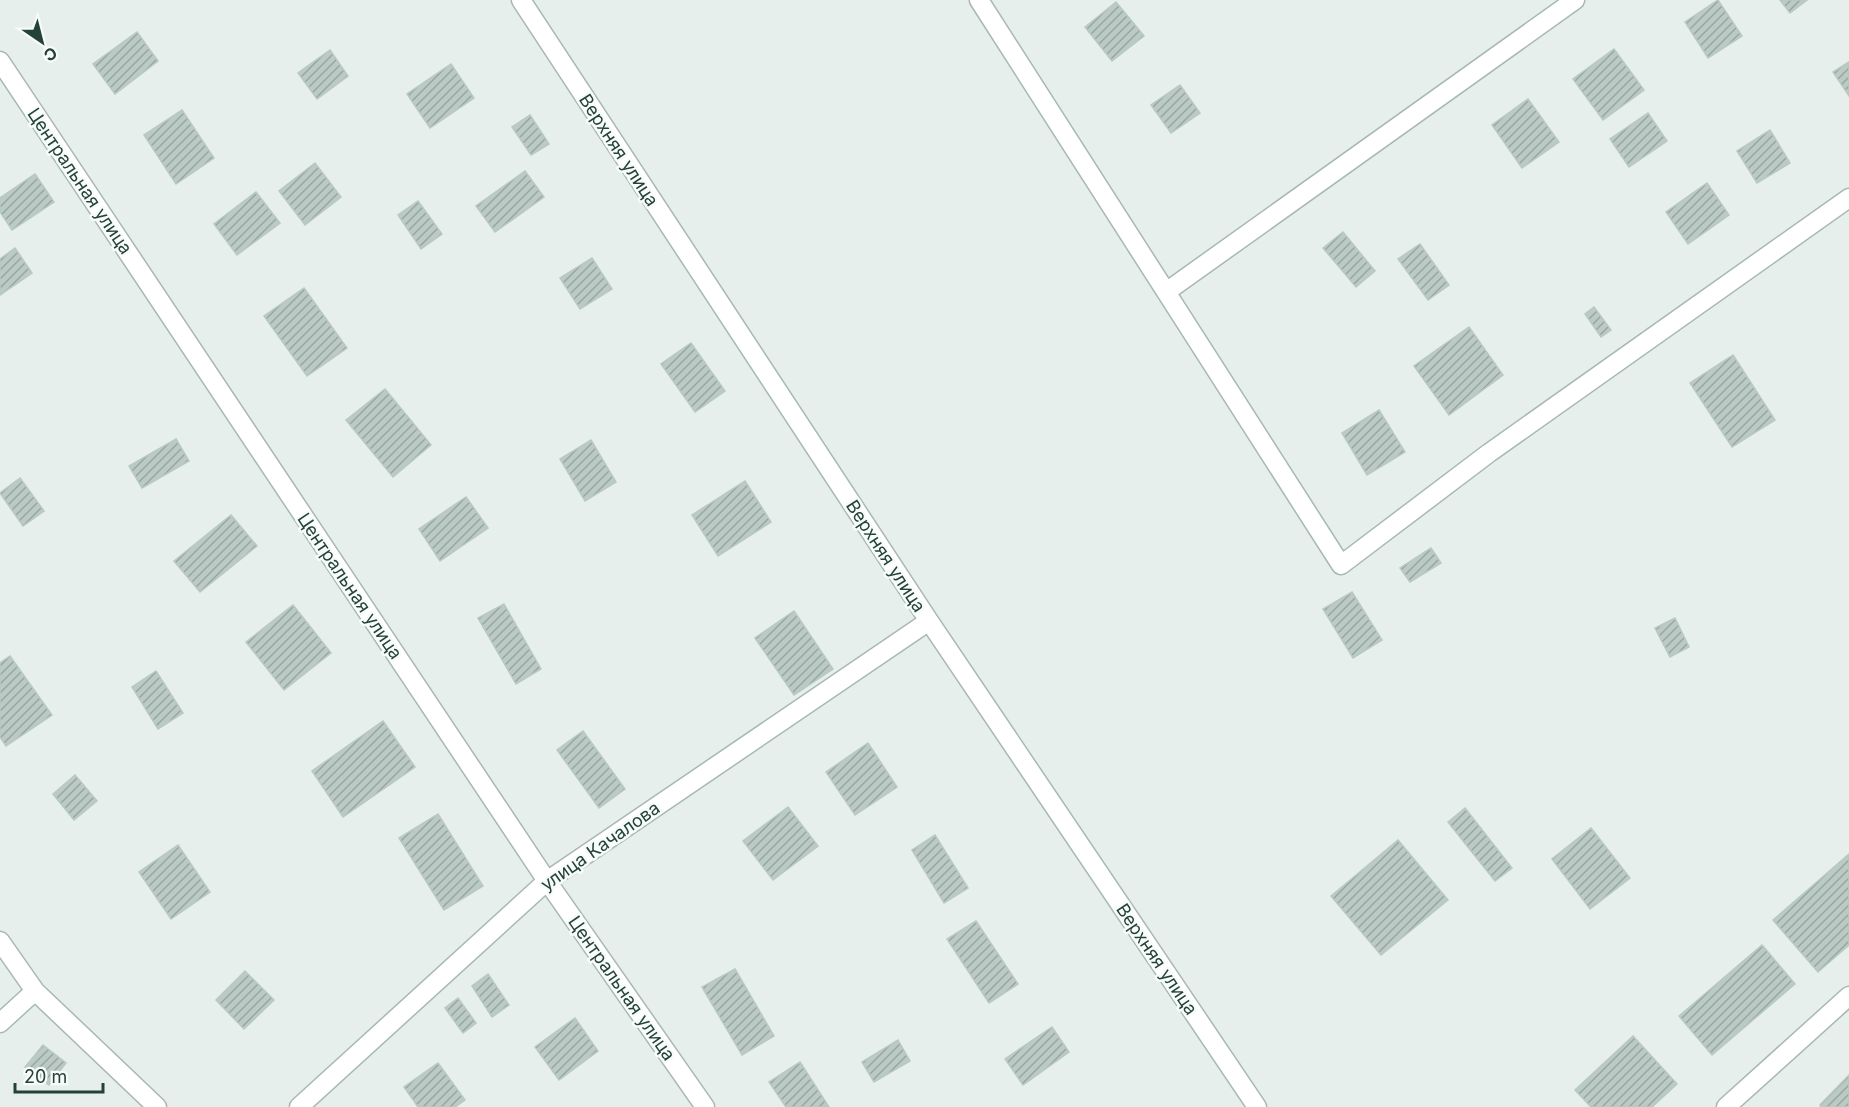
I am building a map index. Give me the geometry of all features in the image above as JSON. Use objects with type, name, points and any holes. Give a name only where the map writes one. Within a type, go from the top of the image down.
[{"type":"street","name":"Верхняя улица","points":[[521,0],[929,621],[1257,1107]]},
{"type":"street","points":[[979,0],[1341,565],[1489,453],[1849,198]]},
{"type":"street","points":[[1166,292],[1575,0]]},
{"type":"street","name":"Центральная улица","points":[[0,61],[547,881],[705,1107]]},
{"type":"street","name":"улица Качалова","points":[[299,1107],[547,881],[929,621]]},
{"type":"street","points":[[0,941],[35,991],[157,1107]]},
{"type":"street","points":[[0,1023],[35,991]]},
{"type":"street","points":[[1726,1107],[1849,996]]},
{"type":"building","points":[[1718,0],[1742,36],[1708,58],[1685,22]]},
{"type":"building","points":[[1780,0],[1807,0],[1790,13]]},
{"type":"building","points":[[1116,2],[1144,36],[1112,61],[1085,27]]},
{"type":"building","points":[[137,32],[158,61],[115,94],[93,64]]},
{"type":"building","points":[[1614,49],[1644,90],[1603,120],[1573,79]]},
{"type":"building","points":[[330,50],[348,76],[317,99],[298,73]]},
{"type":"building","points":[[1849,62],[1849,96],[1833,72]]},
{"type":"building","points":[[451,64],[474,98],[430,128],[407,94]]},
{"type":"building","points":[[1180,85],[1200,113],[1171,133],[1151,105]]},
{"type":"building","points":[[1528,99],[1559,142],[1522,168],[1492,125]]},
{"type":"building","points":[[182,110],[214,158],[176,184],[144,135]]},
{"type":"building","points":[[1648,113],[1667,141],[1629,167],[1610,139]]},
{"type":"building","points":[[530,115],[549,144],[531,155],[512,127]]},
{"type":"building","points":[[1770,130],[1790,163],[1757,183],[1737,151]]},
{"type":"building","points":[[315,163],[341,197],[305,225],[279,191]]},
{"type":"building","points":[[525,171],[544,197],[495,232],[476,206]]},
{"type":"building","points":[[35,174],[54,202],[12,230],[0,212],[0,198]]},
{"type":"building","points":[[1707,183],[1729,215],[1688,244],[1666,212]]},
{"type":"building","points":[[256,192],[280,223],[237,255],[214,224]]},
{"type":"building","points":[[418,201],[442,234],[421,249],[398,215]]},
{"type":"building","points":[[1343,232],[1375,271],[1356,287],[1323,248]]},
{"type":"building","points":[[1420,244],[1449,285],[1428,300],[1398,259]]},
{"type":"building","points":[[15,248],[32,273],[0,295],[0,259]]},
{"type":"building","points":[[592,258],[612,289],[580,309],[560,278]]},
{"type":"building","points":[[304,288],[347,348],[307,376],[264,316]]},
{"type":"building","points":[[1594,307],[1611,330],[1601,337],[1585,314]]},
{"type":"building","points":[[1469,327],[1503,375],[1449,415],[1414,366]]},
{"type":"building","points":[[691,343],[725,391],[695,412],[661,364]]},
{"type":"building","points":[[1733,355],[1775,420],[1732,447],[1690,383]]},
{"type":"building","points":[[385,389],[431,445],[393,477],[346,420]]},
{"type":"building","points":[[1379,410],[1405,452],[1367,475],[1342,433]]},
{"type":"building","points":[[176,439],[189,461],[142,488],[129,466]]},
{"type":"building","points":[[591,440],[616,482],[585,501],[560,459]]},
{"type":"building","points":[[20,478],[44,511],[23,526],[0,493]]},
{"type":"building","points":[[745,481],[771,522],[718,556],[692,515]]},
{"type":"building","points":[[466,497],[488,528],[440,561],[419,529]]},
{"type":"building","points":[[231,515],[257,546],[200,592],[174,561]]},
{"type":"building","points":[[1431,548],[1441,563],[1410,582],[1400,568]]},
{"type":"building","points":[[1352,592],[1382,640],[1353,658],[1323,609]]},
{"type":"building","points":[[504,604],[541,669],[516,684],[478,618]]},
{"type":"building","points":[[293,605],[331,653],[284,690],[246,642]]},
{"type":"building","points":[[794,611],[833,669],[794,695],[755,638]]},
{"type":"building","points":[[1675,618],[1689,647],[1670,657],[1655,628]]},
{"type":"building","points":[[10,656],[52,715],[6,746],[0,737],[0,663]]},
{"type":"building","points":[[156,671],[183,713],[158,729],[132,687]]},
{"type":"building","points":[[383,721],[415,767],[343,817],[312,771]]},
{"type":"building","points":[[583,731],[625,789],[599,808],[557,750]]},
{"type":"building","points":[[868,743],[897,787],[855,815],[826,772]]},
{"type":"building","points":[[75,775],[97,801],[74,820],[53,794]]},
{"type":"building","points":[[788,807],[818,846],[773,880],[743,841]]},
{"type":"building","points":[[1465,808],[1512,868],[1495,881],[1448,822]]},
{"type":"building","points":[[438,814],[483,886],[444,910],[399,838]]},
{"type":"building","points":[[1591,828],[1630,878],[1590,909],[1552,859]]},
{"type":"building","points":[[935,835],[968,888],[944,903],[912,850]]},
{"type":"building","points":[[1398,840],[1448,900],[1381,955],[1331,896]]},
{"type":"building","points":[[178,845],[210,892],[171,919],[139,872]]},
{"type":"building","points":[[1849,854],[1849,945],[1818,972],[1773,920]]},
{"type":"building","points":[[976,921],[1018,984],[989,1003],[947,939]]},
{"type":"building","points":[[1762,945],[1795,984],[1712,1055],[1679,1016]]},
{"type":"building","points":[[735,969],[774,1036],[742,1055],[702,987]]},
{"type":"building","points":[[245,971],[274,1000],[244,1029],[216,1000]]},
{"type":"building","points":[[488,974],[509,1005],[492,1017],[472,986]]},
{"type":"building","points":[[458,998],[476,1023],[463,1033],[445,1008]]},
{"type":"building","points":[[575,1018],[598,1051],[559,1080],[535,1047]]},
{"type":"building","points":[[1052,1027],[1069,1052],[1023,1085],[1005,1059]]},
{"type":"building","points":[[1633,1036],[1677,1084],[1652,1107],[1591,1107],[1575,1090]]},
{"type":"building","points":[[898,1040],[910,1061],[874,1082],[862,1062]]},
{"type":"building","points":[[43,1045],[66,1063],[49,1085],[25,1067]]},
{"type":"building","points":[[800,1062],[829,1107],[786,1107],[769,1082]]},
{"type":"building","points":[[438,1063],[465,1100],[455,1107],[418,1107],[404,1087]]},
{"type":"building","points":[[1849,1075],[1849,1107],[1821,1107],[1820,1105]]}]
